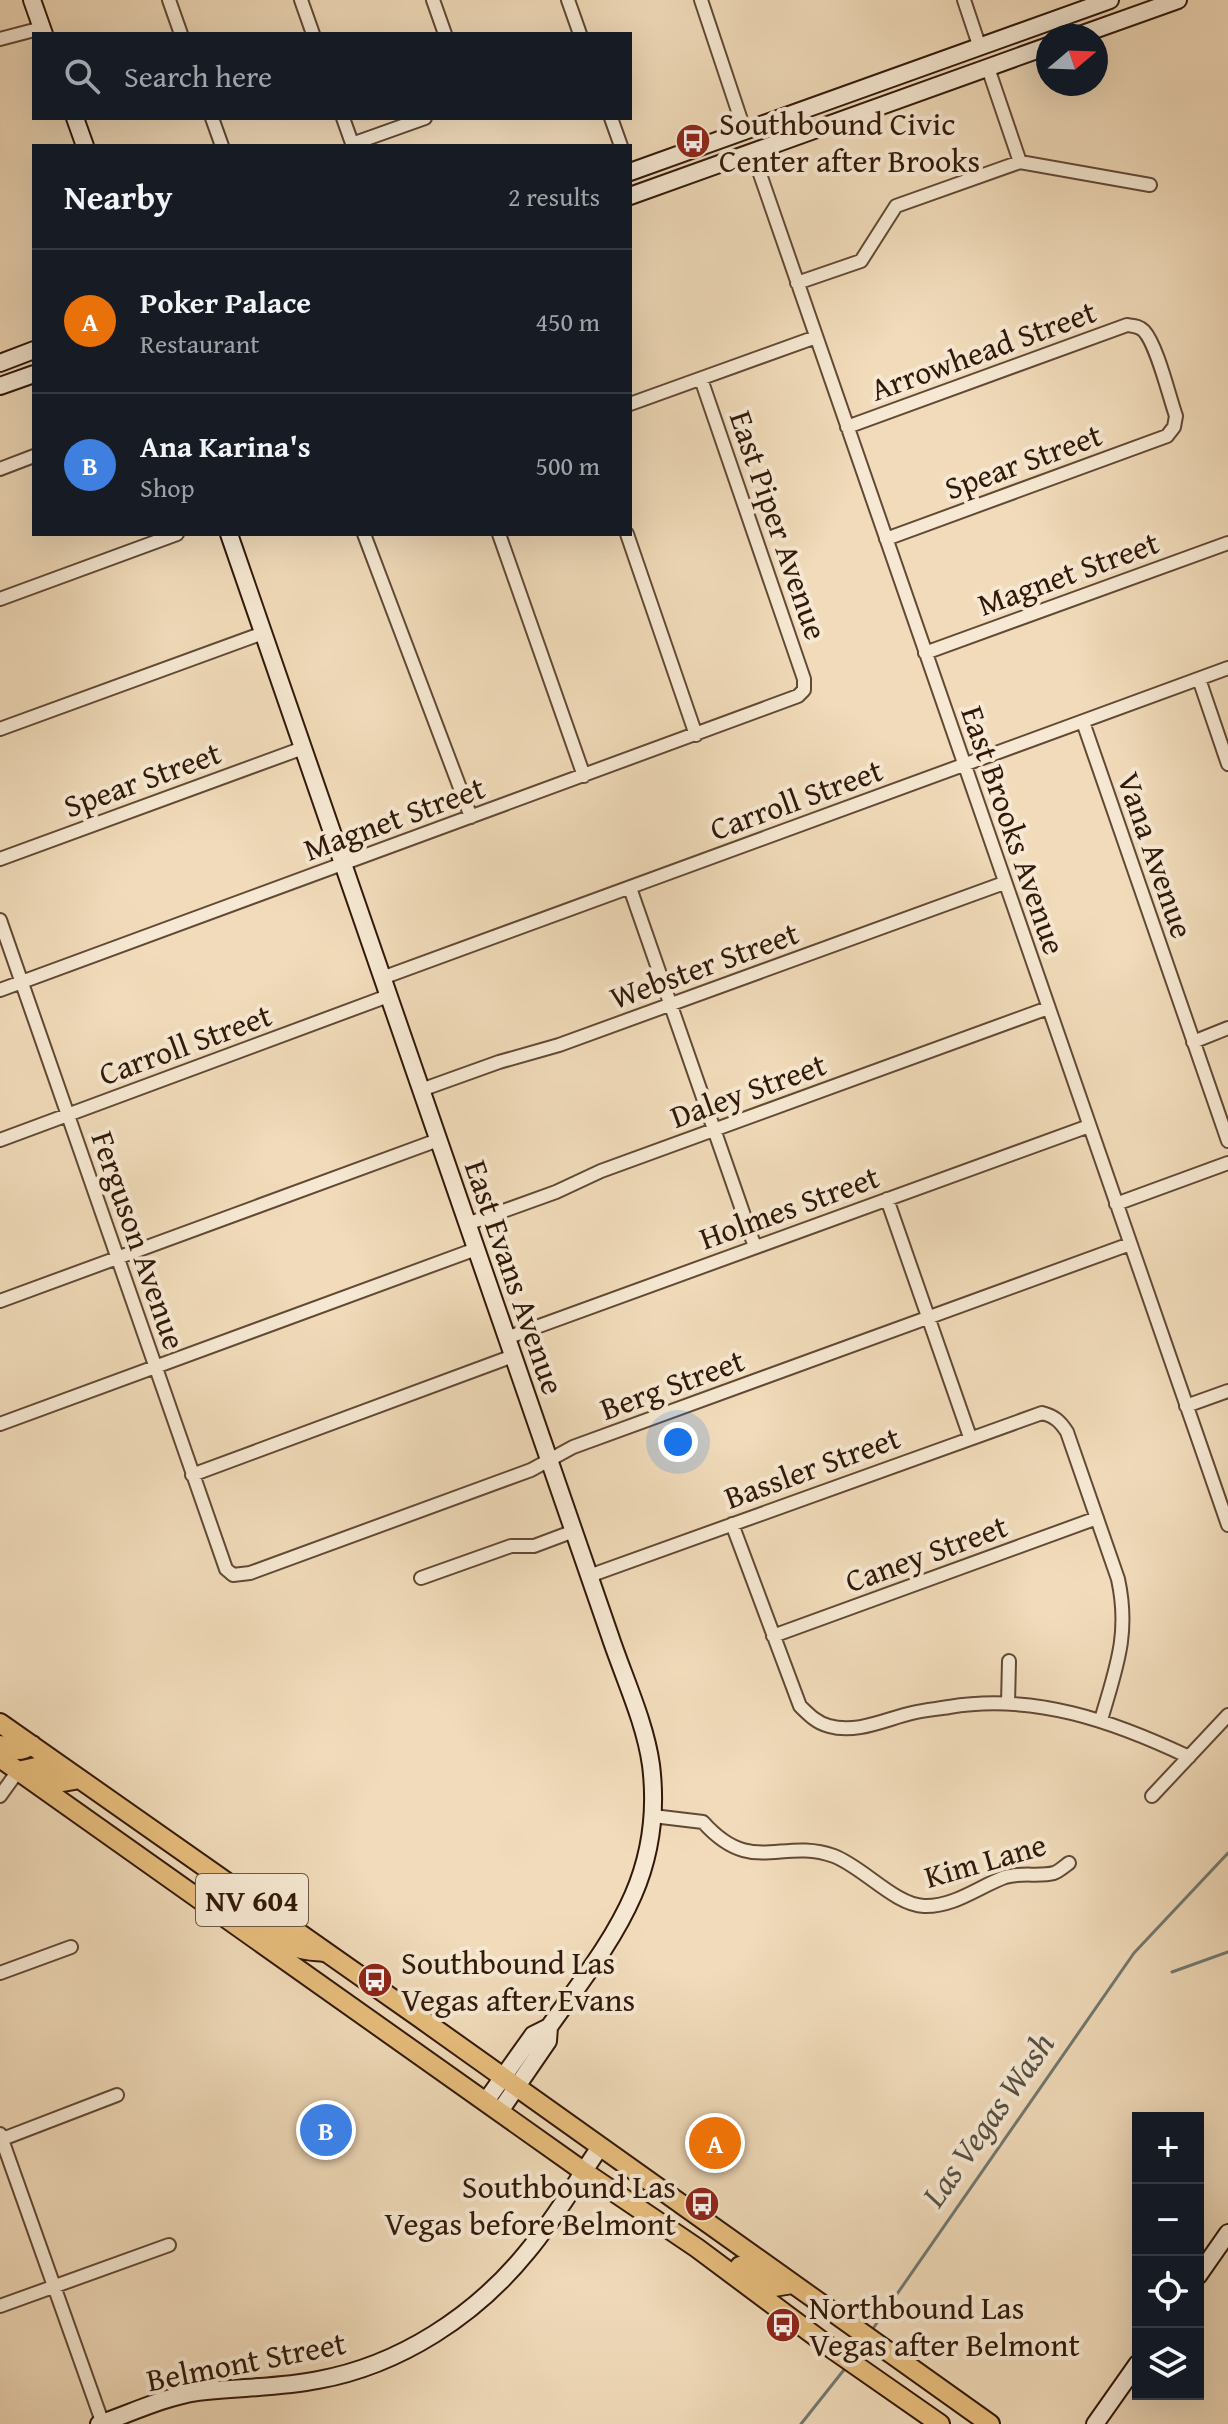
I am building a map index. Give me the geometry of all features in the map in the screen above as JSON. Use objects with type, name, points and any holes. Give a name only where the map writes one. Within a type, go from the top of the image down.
[{"type":"main road","name":"NV 604","points":[[0,1723],[990,2424]]},
{"type":"main road","points":[[0,1745],[15,1751],[32,1745]]},
{"type":"main road","name":"NV 604","points":[[0,1758],[583,2171],[697,2248],[940,2424]]},
{"type":"main road","points":[[18,1771],[36,1767],[63,1782],[80,1779]]},
{"type":"main road","points":[[197,1897],[216,1898],[243,1913],[253,1911],[259,1905]]},
{"type":"main road","points":[[253,1936],[257,1931],[265,1930],[298,1948],[327,1952]]},
{"type":"main road","points":[[697,2248],[724,2256],[774,2287],[792,2284]]},
{"type":"street","points":[[32,0],[43,31]]},
{"type":"street","points":[[169,0],[180,32]]},
{"type":"street","points":[[301,0],[312,32]]},
{"type":"street","points":[[433,0],[444,32]]},
{"type":"street","points":[[568,0],[579,32]]},
{"type":"street","points":[[701,0],[746,140],[719,154],[720,163]]},
{"type":"street","points":[[922,91],[976,60],[980,48],[964,0]]},
{"type":"street","points":[[1045,24],[1100,2],[1110,24],[1178,0]]},
{"type":"street","points":[[632,171],[1036,27]]},
{"type":"street","points":[[1020,162],[988,68],[993,55],[1036,28]]},
{"type":"street","points":[[0,39],[32,33]]},
{"type":"street","points":[[634,194],[1036,50]]},
{"type":"street","points":[[752,151],[765,135],[800,122],[807,110]]},
{"type":"street","points":[[76,120],[84,144]]},
{"type":"street","points":[[213,120],[221,144]]},
{"type":"street","points":[[344,120],[353,144]]},
{"type":"street","points":[[356,144],[420,120]]},
{"type":"street","points":[[612,120],[620,144]]},
{"type":"street","name":"East Brooks Avenue","points":[[752,151],[1228,1525]]},
{"type":"street","points":[[797,283],[861,261],[896,206],[1020,162],[1150,185]]},
{"type":"street","name":"Arrowhead Street","points":[[847,427],[1127,325],[1138,326],[1152,344],[1176,416],[1174,427]]},
{"type":"street","points":[[632,403],[816,337]]},
{"type":"street","points":[[0,363],[32,351]]},
{"type":"street","points":[[0,386],[32,375]]},
{"type":"street","name":"East Piper Avenue","points":[[701,379],[804,679],[804,690]]},
{"type":"street","name":"Spear Street","points":[[886,539],[1167,436],[1174,427]]},
{"type":"street","points":[[0,469],[32,457]]},
{"type":"street","points":[[0,599],[172,536]]},
{"type":"street","name":"East Evans Avenue","points":[[230,536],[574,1531],[645,1738],[651,1764],[653,1816],[649,1849],[633,1900],[613,1937],[549,2027],[533,2035],[510,2082],[493,2106]]},
{"type":"street","points":[[365,536],[471,817]]},
{"type":"street","points":[[500,536],[584,776]]},
{"type":"street","points":[[628,536],[696,735]]},
{"type":"street","name":"Magnet Street","points":[[925,653],[1228,543]]},
{"type":"street","points":[[0,729],[263,633]]},
{"type":"street","name":"Carroll Street","points":[[382,978],[1228,668]]},
{"type":"street","points":[[1199,679],[1228,764]]},
{"type":"street","name":"Magnet Street","points":[[0,990],[696,735],[798,696],[804,690]]},
{"type":"street","name":"Vana Avenue","points":[[1083,722],[1228,1141]]},
{"type":"street","name":"Spear Street","points":[[0,859],[303,748]]},
{"type":"street","name":"Webster Street","points":[[421,1090],[499,1062],[559,1045],[1004,883]]},
{"type":"street","points":[[630,888],[755,1247]]},
{"type":"street","name":"Ferguson Avenue","points":[[0,920],[192,1475],[226,1569],[233,1575]]},
{"type":"street","name":"Carroll Street","points":[[0,1140],[388,996]]},
{"type":"street","name":"Daley Street","points":[[467,1224],[556,1192],[601,1171],[1048,1008]]},
{"type":"street","points":[[1193,1042],[1228,1028]]},
{"type":"street","name":"Holmes Street","points":[[506,1338],[1089,1126]]},
{"type":"street","points":[[0,1301],[438,1140]]},
{"type":"street","points":[[1116,1204],[1228,1163]]},
{"type":"street","points":[[887,1199],[970,1437]]},
{"type":"street","name":"Berg Street","points":[[233,1575],[250,1573],[531,1470],[573,1447],[1130,1244]]},
{"type":"street","points":[[0,1424],[476,1249]]},
{"type":"street","points":[[192,1475],[513,1356]]},
{"type":"street","points":[[1186,1406],[1228,1391]]},
{"type":"street","name":"Bassler Street","points":[[589,1576],[1042,1413],[1052,1415],[1067,1432],[1097,1518]]},
{"type":"street","points":[[1097,1518],[1123,1603],[1123,1642],[1101,1720]]},
{"type":"street","name":"Caney Street","points":[[773,1636],[1097,1518]]},
{"type":"street","points":[[732,1524],[800,1706],[827,1726],[859,1728],[915,1712],[960,1705],[1008,1703],[1056,1709],[1101,1720],[1135,1731],[1189,1757]]},
{"type":"street","points":[[421,1578],[511,1546],[534,1546],[574,1531]]},
{"type":"street","points":[[1008,1703],[1009,1661]]},
{"type":"street","points":[[1152,1796],[1228,1715]]},
{"type":"street","points":[[0,1796],[18,1771]]},
{"type":"street","name":"Kim Lane","points":[[653,1816],[703,1822],[719,1840],[736,1849],[769,1854],[808,1851],[832,1855],[901,1898],[920,1906],[942,1905],[1006,1877],[1054,1873],[1069,1863]]},
{"type":"street","points":[[0,1973],[71,1947]]},
{"type":"street","points":[[102,2424],[1,2138],[117,2095]]},
{"type":"street","name":"Belmont Street","points":[[102,2424],[158,2402],[194,2393],[280,2387],[322,2380],[399,2353],[433,2335],[504,2279],[529,2251],[600,2147]]},
{"type":"street","points":[[1204,2267],[1228,2233]]},
{"type":"street","points":[[0,2306],[169,2245]]},
{"type":"street","points":[[1095,2424],[1132,2372]]},
{"type":"waterway","name":"Las Vegas Wash","points":[[872,2330],[1134,1953],[1228,1853]]},
{"type":"waterway","name":"Las Vegas Wash","points":[[1172,1972],[1228,1952]]},
{"type":"waterway","name":"Las Vegas Wash","points":[[854,2356],[863,2343]]},
{"type":"waterway","name":"Las Vegas Wash","points":[[801,2424],[847,2366]]},
{"type":"place","name":"Southbound Civic Center after Brooks","points":[[693,141]]},
{"type":"place","name":"Southbound Las Vegas after Evans","points":[[375,1980]]},
{"type":"place","name":"Ana Karina's","points":[[326,2130]]},
{"type":"place","name":"Poker Palace","points":[[715,2143]]},
{"type":"place","name":"Southbound Las Vegas before Belmont","points":[[702,2204]]},
{"type":"place","name":"Northbound Las Vegas after Belmont","points":[[783,2325]]}]
